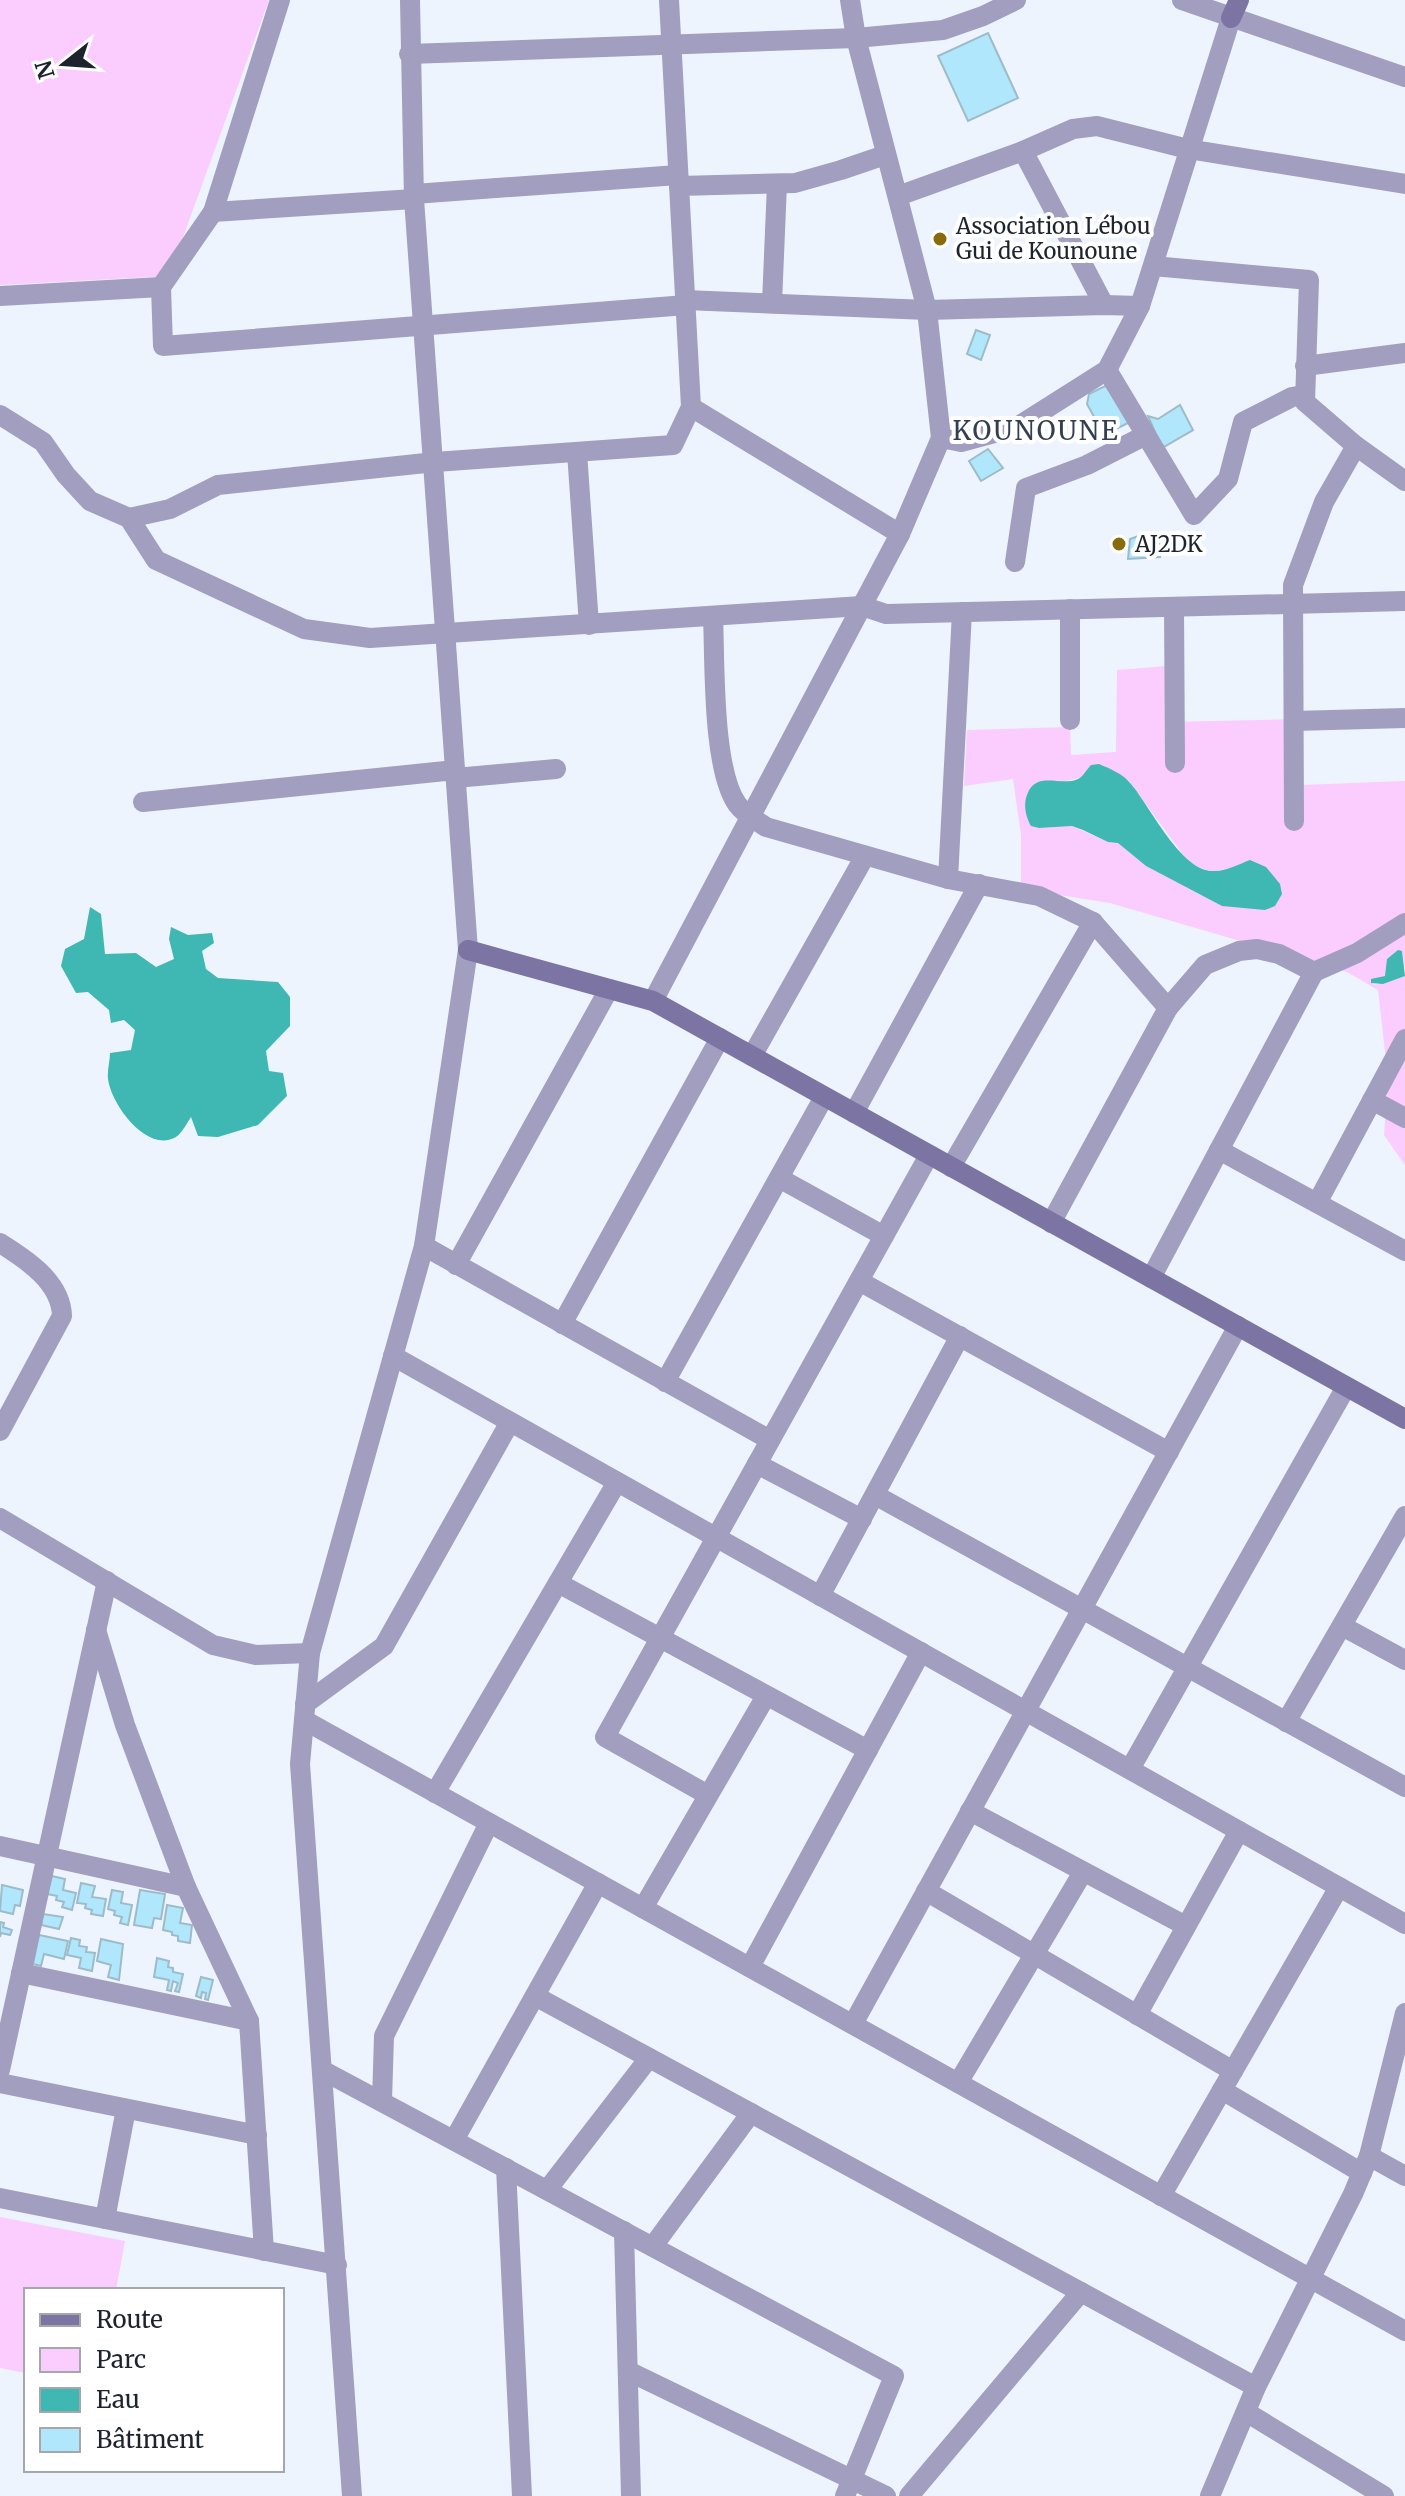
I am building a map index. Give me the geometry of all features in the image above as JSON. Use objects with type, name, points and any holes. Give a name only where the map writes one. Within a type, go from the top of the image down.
[{"type":"street","points":[[280,0],[213,212],[161,287],[163,346],[686,302],[927,310],[1140,306]]},
{"type":"street","points":[[352,2496],[300,1764],[310,1653],[424,1246],[468,950],[414,196],[410,0]]},
{"type":"street","points":[[129,518],[170,509],[218,485],[435,462],[673,445],[691,407],[669,0]]},
{"type":"street","points":[[653,1001],[900,534],[941,438],[927,310],[885,155],[856,38],[850,0]]},
{"type":"street","points":[[409,54],[856,38],[943,30],[982,8],[1016,0]]},
{"type":"street","points":[[1182,0],[1235,9],[1405,77]]},
{"type":"street","points":[[941,438],[961,442],[1017,427],[1107,370],[1140,306],[1235,9]]},
{"type":"street","points":[[898,196],[1023,151],[1073,129],[1097,126],[1188,149],[1405,184]]},
{"type":"street","points":[[1023,151],[1104,305]]},
{"type":"street","points":[[213,212],[414,196],[679,181],[777,184],[810,180],[885,155]]},
{"type":"street","points":[[772,303],[777,184]]},
{"type":"street","points":[[1153,266],[1309,280],[1305,402],[1356,446],[1405,481]]},
{"type":"street","points":[[0,296],[161,287]]},
{"type":"street","points":[[1305,366],[1405,353]]},
{"type":"street","points":[[1107,370],[1194,515],[1228,479],[1243,422],[1292,397],[1303,395]]},
{"type":"street","points":[[691,407],[900,534]]},
{"type":"street","points":[[0,415],[43,442],[66,475],[90,501],[129,518],[156,560],[304,629],[370,638],[862,606],[886,614],[1405,601]]},
{"type":"street","points":[[1015,562],[1026,488],[1087,465],[1146,435]]},
{"type":"street","points":[[1294,821],[1293,585],[1324,502],[1356,446]]},
{"type":"street","points":[[577,452],[589,625]]},
{"type":"street","points":[[1174,607],[1175,763]]},
{"type":"street","points":[[1070,609],[1070,720]]},
{"type":"street","points":[[948,879],[962,612]]},
{"type":"street","points":[[713,616],[719,738],[728,783],[736,803],[749,816],[766,827],[948,879],[1039,896],[1093,922],[1168,1008]]},
{"type":"street","points":[[1294,721],[1405,718]]},
{"type":"street","points":[[143,802],[455,774],[556,769]]},
{"type":"street","points":[[752,1056],[865,856]]},
{"type":"street","points":[[854,1113],[979,884]]},
{"type":"street","points":[[1151,1278],[1314,972],[1357,953],[1404,920]]},
{"type":"street","points":[[951,1167],[1093,922]]},
{"type":"street","points":[[1051,1223],[1168,1008],[1205,965],[1239,951],[1257,949],[1279,954],[1314,972]]},
{"type":"street","points":[[468,950],[653,1001],[1405,1419]]},
{"type":"street","points":[[456,1265],[609,989]]},
{"type":"street","points":[[562,1324],[720,1038]]},
{"type":"street","points":[[1317,1203],[1405,1039]]},
{"type":"street","points":[[665,1382],[824,1097]]},
{"type":"street","points":[[1372,1100],[1405,1118]]},
{"type":"street","points":[[1219,1150],[1405,1251]]},
{"type":"street","points":[[708,1795],[605,1737],[929,1155]]},
{"type":"street","points":[[779,1178],[884,1236]]},
{"type":"street","points":[[0,1243],[54,1286],[61,1301],[62,1316],[0,1431]]},
{"type":"street","points":[[424,1246],[770,1440]]},
{"type":"street","points":[[859,1281],[1169,1452]]},
{"type":"street","points":[[853,2024],[1238,1326]]},
{"type":"street","points":[[820,1596],[960,1336]]},
{"type":"street","points":[[393,1356],[1405,1924]]},
{"type":"street","points":[[1130,1769],[1346,1387]]},
{"type":"street","points":[[305,1712],[384,1646],[510,1422]]},
{"type":"street","points":[[757,1464],[862,1519]]},
{"type":"street","points":[[435,1793],[617,1482]]},
{"type":"street","points":[[875,1495],[1405,1787]]},
{"type":"street","points":[[1286,1722],[1405,1516]]},
{"type":"street","points":[[0,1519],[213,1645],[256,1655],[310,1653]]},
{"type":"street","points":[[0,2070],[107,1581]]},
{"type":"street","points":[[558,1583],[868,1750]]},
{"type":"street","points":[[1342,1626],[1405,1660]]},
{"type":"street","points":[[96,1630],[125,1725],[186,1887],[249,2021],[264,2251]]},
{"type":"street","points":[[750,1967],[921,1652]]},
{"type":"street","points":[[643,1908],[766,1696]]},
{"type":"street","points":[[305,1712],[435,1793],[1405,2331]]},
{"type":"street","points":[[970,1811],[1186,1926]]},
{"type":"street","points":[[382,2101],[384,2036],[489,1823]]},
{"type":"street","points":[[1137,2015],[1239,1831]]},
{"type":"street","points":[[0,1846],[186,1887]]},
{"type":"street","points":[[958,2083],[1083,1872]]},
{"type":"street","points":[[454,2140],[598,1883]]},
{"type":"street","points":[[1161,2196],[1339,1887]]},
{"type":"street","points":[[926,1891],[1233,2071]]},
{"type":"street","points":[[21,1973],[249,2021]]},
{"type":"street","points":[[535,1996],[1256,2387]]},
{"type":"street","points":[[1210,2496],[1256,2387],[1366,2164],[1400,2048],[1405,2013]]},
{"type":"street","points":[[547,2190],[649,2058]]},
{"type":"street","points":[[322,2070],[894,2376],[848,2488]]},
{"type":"street","points":[[0,2083],[257,2135]]},
{"type":"street","points":[[1222,2090],[1366,2164],[1405,2176]]},
{"type":"street","points":[[105,2219],[126,2109]]},
{"type":"street","points":[[653,2246],[751,2113]]},
{"type":"street","points":[[506,2168],[522,2496]]},
{"type":"street","points":[[0,2198],[337,2265]]},
{"type":"street","points":[[624,2231],[631,2496]]},
{"type":"street","points":[[909,2496],[1081,2292]]},
{"type":"street","points":[[628,2371],[848,2488],[886,2496]]},
{"type":"street","points":[[1246,2412],[1384,2496]]},
{"type":"green space","points":[[0,0],[269,0],[169,276],[0,285]]},
{"type":"green space","points":[[1166,666],[1165,722],[1301,719],[1301,785],[1405,781],[1405,968],[1402,951],[1387,961],[1385,976],[1370,981],[1374,985],[1405,976],[1405,1165],[1384,1135],[1388,1078],[1378,990],[1347,972],[1110,903],[1021,889],[1021,835],[1013,779],[964,786],[967,730],[1070,727],[1071,755],[1116,752],[1117,670]],"holes":[[[1107,768],[1129,781],[1184,856],[1196,866],[1212,872],[1230,868],[1222,906],[1146,866],[1118,843],[1108,842],[1072,826],[1039,828],[1064,781]]]},
{"type":"green space","points":[[0,2217],[125,2241],[116,2288],[24,2288],[24,2373],[0,2368]]},
{"type":"water","points":[[1099,764],[1128,780],[1168,837],[1191,862],[1215,871],[1250,860],[1266,867],[1280,884],[1282,894],[1275,906],[1265,910],[1222,906],[1146,866],[1118,843],[1108,842],[1072,826],[1031,826],[1025,807],[1031,787],[1042,781],[1078,779],[1091,765]]},
{"type":"water","points":[[90,907],[101,914],[105,954],[136,953],[156,967],[174,959],[169,939],[171,927],[188,935],[212,933],[214,943],[202,951],[206,969],[218,978],[278,982],[290,997],[290,1026],[266,1051],[269,1071],[283,1073],[287,1096],[258,1125],[218,1137],[198,1136],[191,1117],[176,1137],[165,1140],[143,1133],[123,1113],[108,1079],[110,1053],[131,1050],[135,1030],[124,1020],[111,1023],[109,1010],[88,992],[76,993],[61,966],[65,949],[84,939]]},
{"type":"water","points":[[1398,950],[1402,951],[1405,976],[1383,984],[1371,983],[1371,979],[1385,976],[1387,959]]},
{"type":"building","points":[[988,33],[1018,98],[968,121],[938,56]]},
{"type":"building","points":[[976,330],[990,335],[981,360],[967,354]]},
{"type":"building","points":[[1105,386],[1112,389],[1130,422],[1104,435],[1087,404],[1089,394]]},
{"type":"building","points":[[1180,405],[1193,430],[1162,448],[1148,416],[1158,419]]},
{"type":"building","points":[[988,449],[1003,468],[981,481],[969,461]]},
{"type":"building","points":[[1144,534],[1147,540],[1159,539],[1160,557],[1128,559],[1130,539]]},
{"type":"building","points":[[52,1876],[65,1879],[63,1890],[76,1893],[72,1910],[62,1907],[64,1902],[56,1900],[57,1896],[47,1894]]},
{"type":"building","points":[[81,1883],[95,1886],[92,1897],[106,1899],[103,1916],[91,1914],[92,1910],[85,1908],[86,1904],[77,1903]]},
{"type":"building","points":[[2,1885],[23,1890],[20,1906],[15,1905],[13,1914],[0,1911]]},
{"type":"building","points":[[112,1890],[123,1892],[121,1903],[132,1905],[128,1925],[120,1923],[122,1917],[108,1909]]},
{"type":"building","points":[[140,1890],[165,1894],[161,1919],[154,1918],[152,1928],[134,1925]]},
{"type":"building","points":[[167,1905],[183,1908],[180,1923],[192,1925],[190,1943],[178,1941],[178,1936],[163,1930]]},
{"type":"building","points":[[43,1914],[63,1917],[59,1929],[41,1925]]},
{"type":"building","points":[[0,1922],[4,1923],[3,1927],[12,1930],[10,1935],[1,1933],[0,1937]]},
{"type":"building","points":[[39,1935],[68,1941],[64,1959],[44,1954],[41,1966],[33,1964]]},
{"type":"building","points":[[71,1938],[80,1940],[79,1946],[87,1947],[86,1952],[95,1953],[92,1971],[79,1968],[81,1958],[67,1955]]},
{"type":"building","points":[[101,1939],[123,1944],[119,1980],[108,1977],[111,1965],[97,1961]]},
{"type":"building","points":[[157,1958],[169,1961],[168,1967],[173,1968],[173,1972],[183,1974],[179,1992],[175,1991],[178,1983],[173,1981],[171,1991],[167,1990],[169,1980],[154,1977]]},
{"type":"building","points":[[201,1977],[213,1980],[208,2000],[205,1999],[206,1993],[202,1992],[201,1998],[196,1996]]},
{"type":"place","name":"Association Lébou Gui de Kounoune","points":[[940,239]]},
{"type":"place","name":"AJ2DK","points":[[1119,544]]},
{"type":"district","name":"KOUNOUNE","points":[[1036,431]]}]
